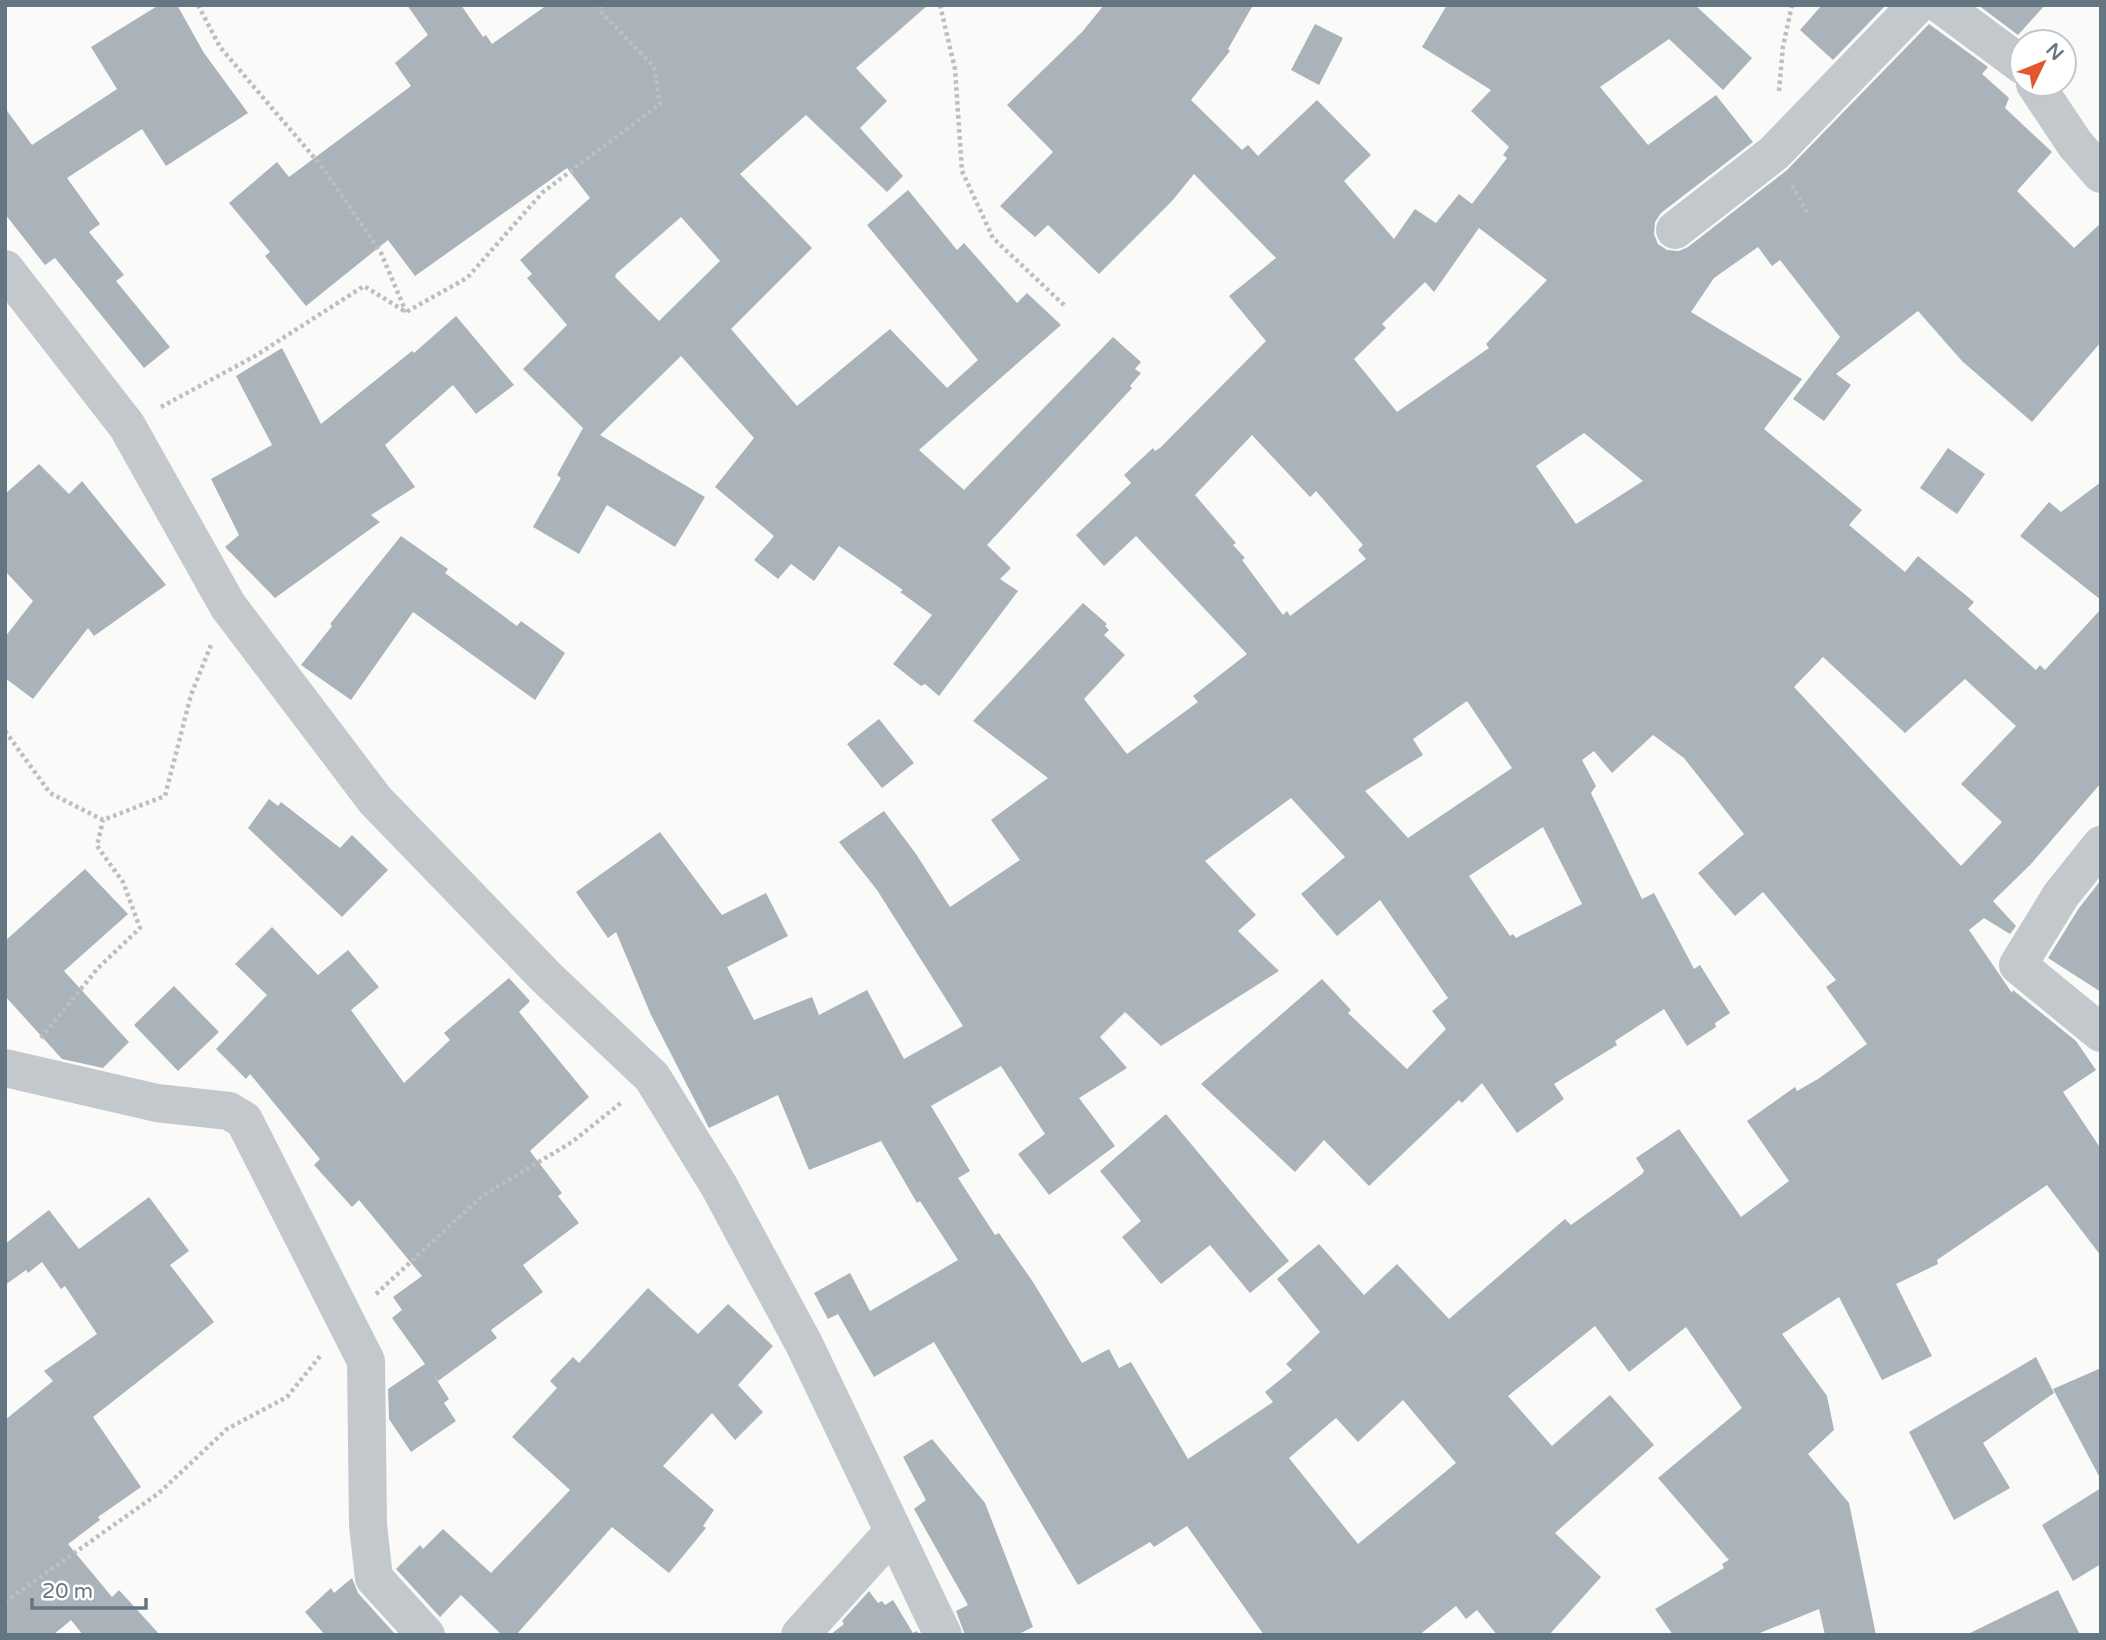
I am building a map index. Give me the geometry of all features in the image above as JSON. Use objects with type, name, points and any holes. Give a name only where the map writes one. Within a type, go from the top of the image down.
[{"type":"street","points":[[1675,230],[1774,153],[1917,5]]},
{"type":"street","points":[[1941,5],[2008,55]]},
{"type":"street","points":[[2044,98],[2075,144],[2101,174]]},
{"type":"street","points":[[5,270],[127,426],[228,606],[375,800],[547,978],[652,1077],[719,1186],[797,1332],[943,1635]]},
{"type":"street","points":[[2101,845],[2061,895],[2018,965],[2101,1033]]},
{"type":"street","points":[[7,1069],[157,1103],[229,1111],[244,1119],[366,1360],[368,1525],[374,1578],[426,1635]]},
{"type":"street","points":[[800,1635],[893,1532]]},
{"type":"path","points":[[198,5],[220,47],[323,168],[381,253],[406,312]]},
{"type":"path","points":[[406,312],[467,278],[543,192],[660,104],[654,67],[600,11],[601,5]]},
{"type":"path","points":[[940,5],[954,69],[962,171],[993,238],[1066,307]]},
{"type":"path","points":[[127,426],[256,356],[364,286],[406,312]]},
{"type":"path","points":[[5,731],[50,793],[103,820],[165,796],[191,695],[228,606]]},
{"type":"path","points":[[7,1069],[43,1036],[98,968],[140,928],[123,882],[97,846],[103,820]]},
{"type":"building","points":[[159,5],[177,5],[204,53],[248,113],[166,166],[142,129],[67,178],[100,224],[89,232],[124,275],[116,281],[170,347],[144,368],[55,258],[45,265],[5,214],[5,108],[32,145],[117,89],[91,47]]},
{"type":"building","points":[[407,5],[461,5],[483,37],[486,35],[492,44],[547,5],[928,5],[856,68],[887,101],[860,128],[903,176],[887,192],[806,115],[740,174],[812,248],[731,329],[797,406],[890,329],[947,388],[978,360],[867,225],[908,190],[957,250],[964,243],[1017,303],[1027,293],[1061,325],[919,450],[964,490],[1113,337],[1141,362],[1135,369],[1141,373],[1130,386],[1132,388],[987,545],[1011,568],[1000,579],[1018,591],[939,696],[893,664],[932,615],[900,592],[903,590],[839,546],[814,581],[791,564],[778,579],[754,560],[774,536],[715,487],[754,438],[681,356],[600,435],[705,497],[675,547],[607,505],[579,554],[533,527],[561,478],[557,475],[583,428],[523,369],[567,325],[527,278],[532,274],[520,260],[590,198],[567,168],[415,276],[388,240],[306,306],[265,256],[270,252],[229,203],[277,162],[289,177],[411,86],[395,63],[428,35]],"holes":[[[681,217],[720,261],[659,321],[615,277]]]},
{"type":"building","points":[[1104,5],[1253,5],[1228,49],[1230,51],[1191,100],[1242,150],[1248,145],[1258,156],[1317,100],[1371,155],[1344,181],[1394,239],[1415,209],[1436,223],[1459,194],[1472,204],[1507,158],[1503,155],[1509,147],[1471,111],[1491,90],[1422,47],[1447,5],[1695,5],[1752,58],[1723,90],[1669,39],[1600,87],[1648,145],[1716,95],[1753,142],[1661,213],[1655,222],[1654,234],[1658,244],[1667,250],[1679,251],[1688,247],[1787,170],[1929,24],[1988,67],[1982,74],[2009,98],[2005,108],[2052,152],[2017,191],[2074,248],[2101,223],[2101,342],[2032,422],[1962,361],[1918,311],[1836,374],[1851,385],[1824,421],[1793,399],[1840,337],[1780,260],[1772,266],[1758,247],[1714,278],[1691,312],[1802,379],[1764,429],[1862,510],[1849,525],[1905,572],[1918,556],[1974,602],[1968,609],[2036,670],[2040,665],[2045,670],[2101,609],[2101,783],[2030,865],[1993,901],[2016,926],[2010,934],[1984,918],[1969,930],[2012,993],[2013,990],[2076,1041],[2096,1070],[2063,1092],[2101,1149],[2101,1256],[2047,1185],[1937,1260],[1938,1264],[1896,1284],[1932,1356],[1882,1380],[1839,1297],[1782,1334],[1827,1396],[1834,1430],[1808,1454],[1849,1503],[1876,1635],[1825,1635],[1819,1609],[1755,1635],[1673,1635],[1655,1609],[1724,1568],[1722,1564],[1729,1560],[1658,1478],[1742,1408],[1686,1327],[1629,1372],[1595,1326],[1508,1396],[1552,1446],[1610,1395],[1654,1445],[1555,1533],[1601,1577],[1549,1635],[1497,1635],[1477,1610],[1466,1619],[1456,1606],[1419,1635],[1264,1635],[1187,1526],[1154,1547],[1150,1542],[1078,1585],[934,1342],[874,1377],[838,1314],[828,1319],[814,1293],[850,1273],[870,1311],[958,1260],[920,1201],[917,1203],[881,1141],[809,1170],[778,1095],[709,1128],[651,1015],[616,932],[608,938],[576,892],[660,832],[722,915],[766,893],[788,936],[727,967],[754,1020],[812,997],[819,1015],[867,990],[904,1059],[963,1026],[877,890],[839,842],[884,811],[950,907],[1020,860],[991,820],[1048,778],[973,721],[1083,603],[1107,624],[1105,626],[1109,630],[1104,635],[1125,655],[1084,699],[1127,754],[1198,702],[1193,696],[1247,654],[1136,536],[1104,566],[1076,535],[1131,483],[1124,475],[1153,448],[1155,451],[1160,448],[1266,341],[1229,296],[1276,258],[1194,174],[1172,201],[1099,274],[1048,225],[1035,237],[1000,206],[1053,152],[1007,105],[1082,32]],"holes":[[[1479,228],[1547,280],[1486,344],[1489,348],[1397,412],[1354,359],[1386,328],[1382,324],[1425,282],[1434,292]],[[1584,433],[1643,481],[1576,524],[1536,466]],[[1252,435],[1310,497],[1316,491],[1363,545],[1358,550],[1366,559],[1290,616],[1287,611],[1283,615],[1242,560],[1245,558],[1233,545],[1236,543],[1195,495]],[[1823,657],[1905,733],[1965,679],[2016,726],[1961,784],[2002,822],[1961,866],[1794,687]],[[1467,701],[1512,768],[1408,838],[1365,791],[1423,755],[1413,739]],[[1653,735],[1684,758],[1744,834],[1698,873],[1735,916],[1763,892],[1836,980],[1826,987],[1867,1044],[1818,1079],[1797,1091],[1795,1087],[1747,1121],[1789,1181],[1741,1217],[1679,1129],[1636,1158],[1644,1171],[1642,1174],[1571,1225],[1565,1219],[1449,1319],[1397,1264],[1364,1295],[1319,1244],[1277,1279],[1320,1332],[1286,1364],[1292,1370],[1265,1392],[1273,1402],[1188,1459],[1131,1362],[1119,1368],[1109,1349],[1082,1363],[1033,1282],[999,1233],[995,1235],[958,1178],[970,1171],[931,1106],[1001,1066],[1045,1134],[1018,1154],[1049,1195],[1115,1146],[1079,1098],[1127,1068],[1100,1037],[1125,1012],[1161,1046],[1279,971],[1238,931],[1256,915],[1205,861],[1291,798],[1345,857],[1301,894],[1337,936],[1380,900],[1448,998],[1432,1011],[1446,1029],[1407,1069],[1348,1013],[1351,1010],[1322,979],[1201,1084],[1295,1172],[1324,1140],[1369,1186],[1459,1100],[1462,1103],[1482,1083],[1517,1133],[1564,1099],[1554,1084],[1617,1045],[1615,1041],[1664,1009],[1687,1046],[1716,1027],[1715,1023],[1730,1013],[1700,965],[1694,969],[1654,893],[1642,899],[1591,793],[1596,786],[1582,760],[1594,751],[1612,773]],[[1543,827],[1582,904],[1516,938],[1513,934],[1510,936],[1469,876]],[[1403,1400],[1456,1463],[1358,1544],[1289,1458],[1336,1418],[1358,1442]]]},
{"type":"building","points":[[1822,5],[1886,5],[1833,60],[1800,30]]},
{"type":"building","points":[[1978,5],[2045,5],[2024,28],[2009,28]]},
{"type":"building","points":[[1315,24],[1343,38],[1319,85],[1291,70]]},
{"type":"building","points":[[456,316],[514,385],[476,414],[453,385],[385,445],[415,487],[371,515],[380,522],[275,598],[225,547],[239,535],[211,479],[272,445],[236,376],[282,348],[321,424],[412,351],[414,353]]},
{"type":"building","points":[[1948,448],[1985,474],[1957,514],[1920,488]]},
{"type":"building","points":[[39,464],[69,494],[82,481],[166,585],[94,636],[88,628],[33,699],[5,678],[5,637],[33,601],[5,571],[5,494]]},
{"type":"building","points":[[2101,482],[2101,600],[2020,536],[2049,502],[2061,512]]},
{"type":"building","points":[[401,536],[448,569],[445,573],[517,626],[521,621],[565,653],[535,700],[413,612],[351,700],[301,665],[332,626],[330,624]]},
{"type":"building","points":[[879,719],[914,763],[882,788],[847,744]]},
{"type":"building","points":[[269,799],[278,806],[281,802],[340,848],[352,835],[388,870],[342,917],[248,828]]},
{"type":"building","points":[[85,869],[128,914],[64,971],[129,1042],[103,1068],[62,1059],[5,996],[5,941]]},
{"type":"building","points":[[2101,880],[2101,992],[2048,958],[2079,908]]},
{"type":"building","points":[[272,927],[318,975],[348,950],[379,987],[351,1010],[404,1083],[450,1040],[444,1033],[509,978],[530,1001],[519,1012],[589,1097],[530,1151],[562,1193],[558,1196],[579,1223],[523,1265],[543,1292],[491,1330],[497,1338],[438,1381],[433,1374],[449,1399],[444,1403],[456,1421],[411,1452],[389,1419],[388,1389],[425,1364],[392,1318],[402,1310],[393,1297],[422,1276],[359,1200],[352,1207],[314,1165],[320,1159],[250,1074],[246,1079],[216,1049],[267,995],[235,964]]},
{"type":"building","points":[[174,986],[219,1032],[178,1071],[134,1025]]},
{"type":"building","points":[[1166,1114],[1289,1261],[1250,1293],[1210,1245],[1161,1284],[1122,1237],[1141,1221],[1100,1171]]},
{"type":"building","points":[[149,1197],[189,1251],[170,1265],[214,1322],[93,1417],[141,1487],[98,1517],[100,1520],[68,1544],[112,1597],[119,1590],[160,1635],[83,1635],[71,1620],[53,1635],[5,1635],[5,1420],[53,1381],[44,1371],[97,1334],[65,1286],[61,1289],[42,1262],[5,1285],[5,1244],[49,1210],[79,1249]]},
{"type":"building","points":[[648,1288],[698,1334],[728,1304],[773,1346],[738,1385],[763,1412],[735,1440],[712,1413],[663,1466],[714,1510],[703,1526],[706,1528],[669,1573],[612,1527],[516,1635],[502,1635],[461,1595],[440,1617],[396,1569],[420,1545],[423,1549],[443,1529],[491,1573],[570,1490],[512,1437],[557,1388],[550,1381],[573,1357],[579,1363]]},
{"type":"building","points":[[2036,1357],[2054,1393],[1983,1443],[2010,1488],[1954,1520],[1909,1432]]},
{"type":"building","points":[[2101,1368],[2101,1480],[2053,1389]]},
{"type":"building","points":[[932,1439],[985,1503],[1033,1627],[1017,1635],[965,1635],[956,1611],[968,1605],[914,1509],[926,1500],[903,1457]]},
{"type":"building","points":[[2101,1488],[2101,1564],[2073,1581],[2042,1525]]},
{"type":"building","points":[[352,1578],[358,1593],[396,1635],[325,1635],[305,1612],[331,1588],[334,1593]]},
{"type":"building","points":[[2058,1590],[2080,1635],[1966,1635]]},
{"type":"building","points":[[869,1591],[878,1603],[882,1601],[885,1605],[893,1600],[913,1633],[917,1631],[919,1635],[830,1635],[844,1624],[842,1621]]}]
